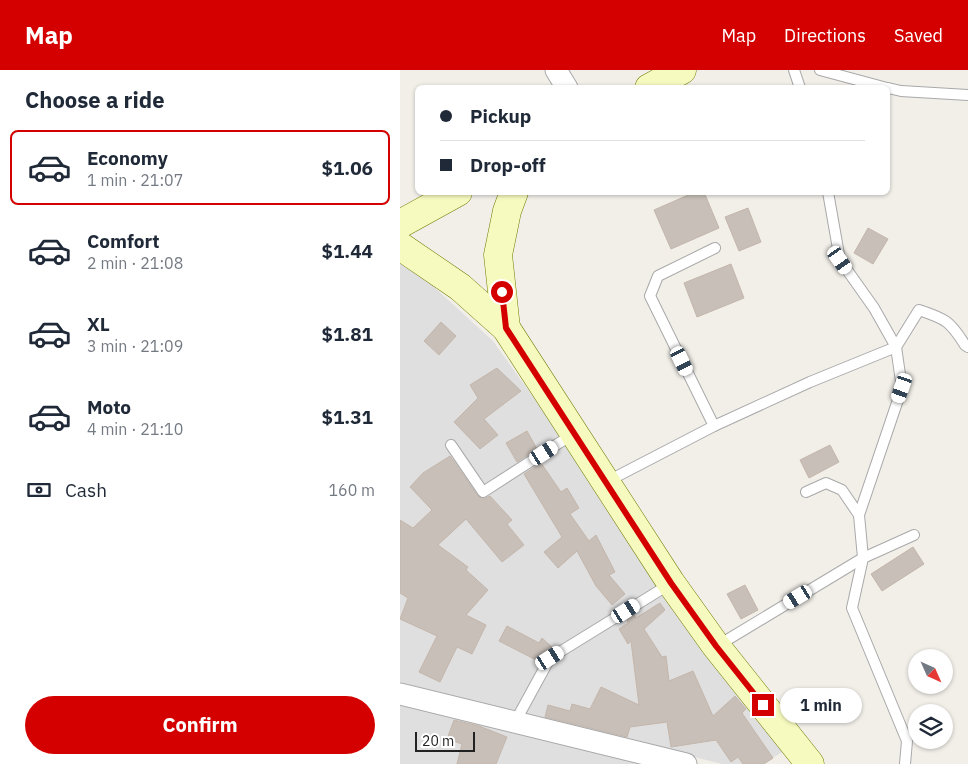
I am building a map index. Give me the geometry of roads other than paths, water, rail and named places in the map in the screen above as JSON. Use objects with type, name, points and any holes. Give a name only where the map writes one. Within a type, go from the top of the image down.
[{"type":"main road","points":[[654,85],[682,70]]},
{"type":"main road","points":[[400,224],[453,195]]},
{"type":"main road","points":[[506,328],[498,255],[507,211],[513,195]]},
{"type":"main road","points":[[400,246],[460,287],[506,328],[671,583],[716,646],[810,764]]},
{"type":"street","points":[[556,70],[565,85]]},
{"type":"street","points":[[400,694],[686,764]]},
{"type":"lane","points":[[794,70],[799,85]]},
{"type":"lane","points":[[820,70],[876,85]]},
{"type":"lane","points":[[890,89],[968,95]]},
{"type":"lane","points":[[829,195],[840,260],[874,308],[896,346],[902,388],[859,515],[862,558],[852,608],[907,741],[905,764]]},
{"type":"lane","points":[[714,426],[650,296],[658,276],[715,248]]},
{"type":"lane","points":[[605,483],[714,426],[810,382],[896,346],[919,310],[938,316],[953,326],[968,347]]},
{"type":"lane","points":[[451,445],[483,492],[574,434]]},
{"type":"lane","points":[[806,492],[826,484],[842,490],[859,515]]},
{"type":"lane","points":[[716,646],[862,558],[914,536]]},
{"type":"lane","points":[[515,722],[550,658],[671,583]]}]
